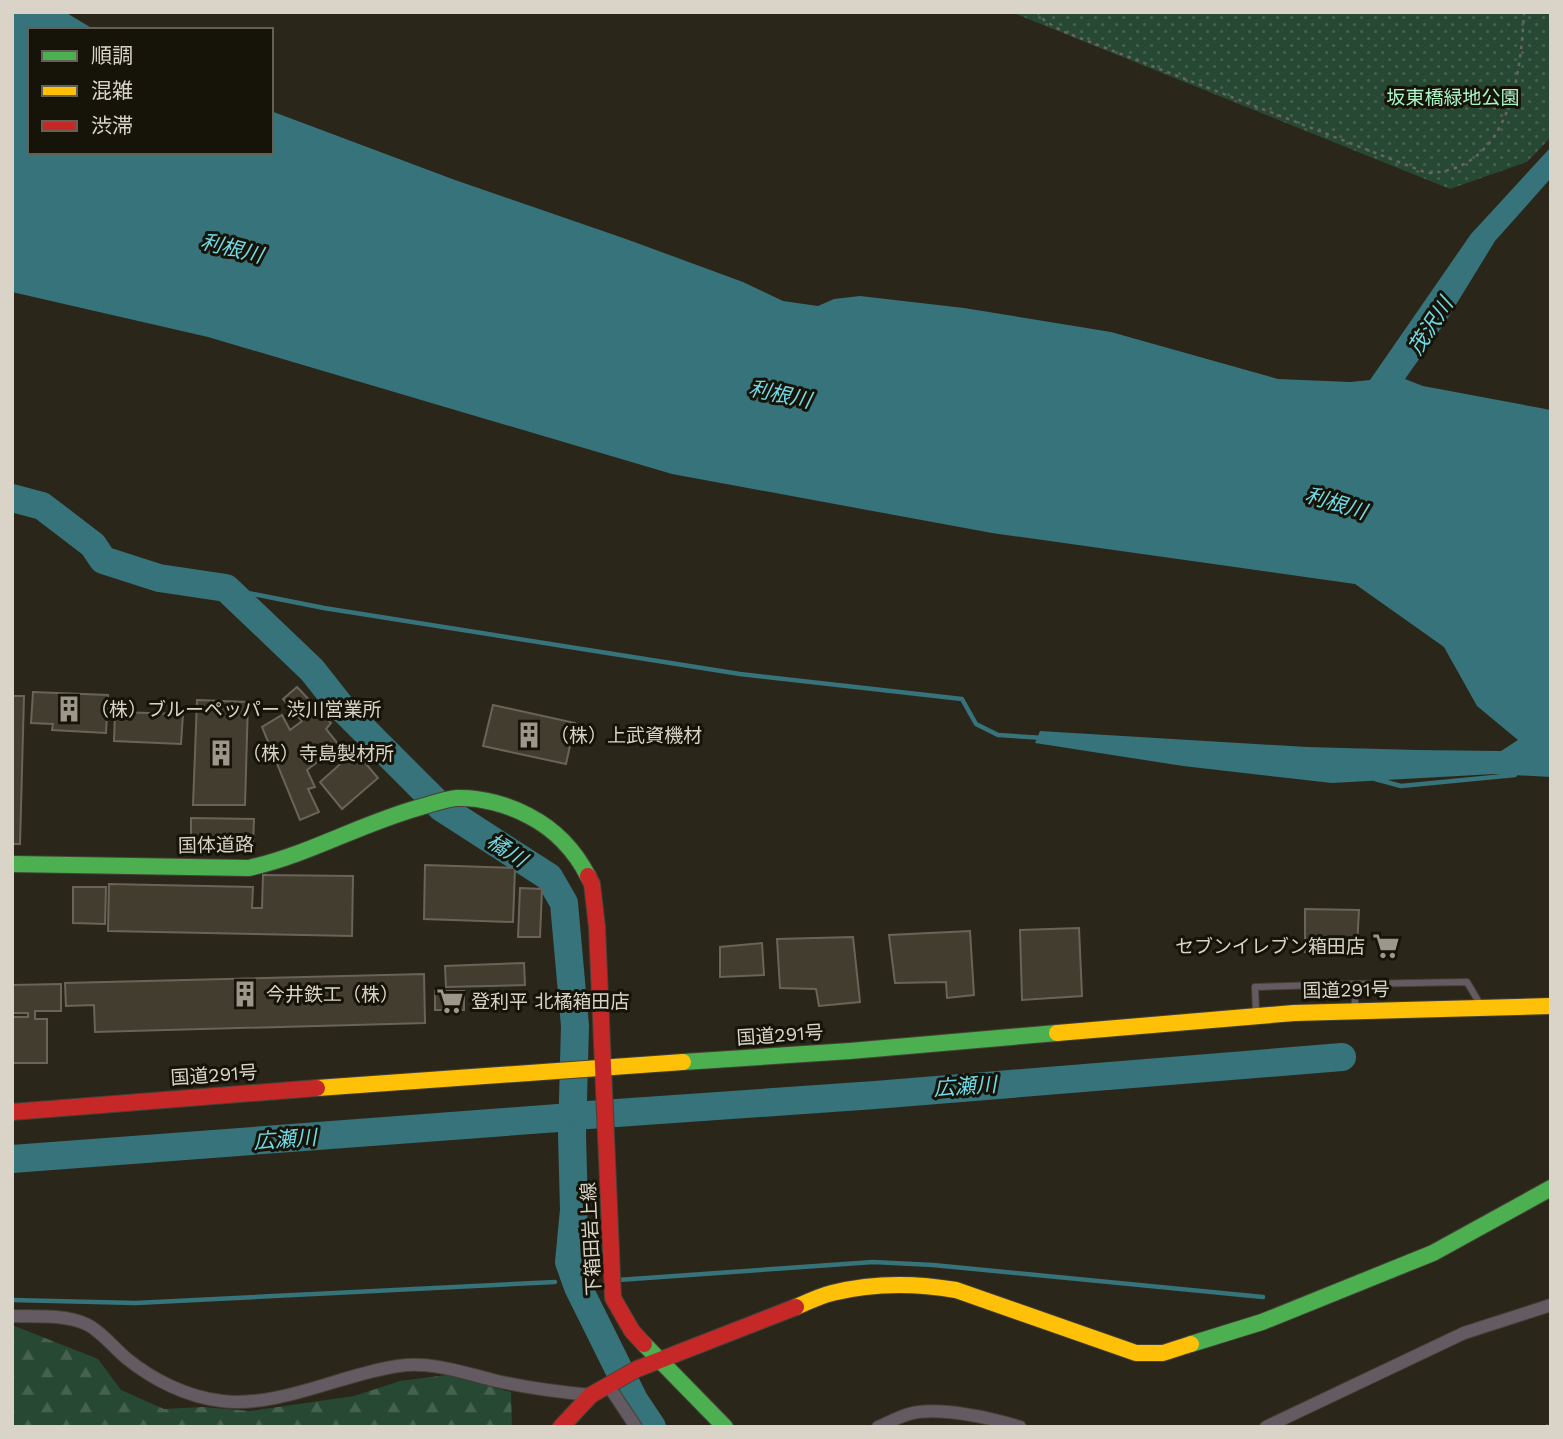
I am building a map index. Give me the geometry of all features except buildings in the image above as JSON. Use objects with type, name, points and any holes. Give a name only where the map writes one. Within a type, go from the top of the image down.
[{"type":"main road","name":"国体道路","points":[[12,864],[249,868],[272,863],[357,828],[455,798],[489,802],[516,810],[545,824],[562,838],[578,857],[592,884],[604,1069]]},
{"type":"main road","name":"国道291号","points":[[12,1112],[539,1071],[604,1069],[850,1051],[1256,1016],[1551,1006]]},
{"type":"main road","name":"下箱田岩上線","points":[[604,1069],[613,1298],[632,1331],[725,1427]]},
{"type":"main road","points":[[561,1427],[591,1395],[637,1369],[831,1293],[894,1285],[925,1285],[957,1290],[1136,1353],[1163,1353],[1262,1322],[1433,1253],[1551,1188]]},
{"type":"street","points":[[1266,1427],[1375,1373],[1464,1334],[1551,1305]]},
{"type":"street","points":[[12,1317],[62,1318],[86,1324],[96,1329],[127,1359],[152,1376],[177,1389],[222,1401],[273,1397],[398,1366],[426,1364],[527,1387],[591,1395]]},
{"type":"street","points":[[610,1384],[636,1427]]},
{"type":"street","points":[[878,1427],[911,1413],[988,1417],[1020,1427]]},
{"type":"lane","points":[[1256,1016],[1255,987],[1467,982],[1483,1008]]},
{"type":"lane","points":[[1355,984],[1355,1011]]},
{"type":"path","points":[[1037,12],[1045,21],[1062,31],[1427,173],[1445,172],[1485,149],[1505,119],[1516,84],[1524,12]]},
{"type":"path","points":[[1545,1427],[1551,1423]]},
{"type":"green space","name":"坂東橋緑地公園","points":[[1011,12],[1551,12],[1551,137],[1527,162],[1450,189]]},
{"type":"green space","points":[[12,1325],[98,1359],[121,1390],[164,1409],[203,1407],[250,1411],[354,1396],[400,1381],[447,1375],[511,1392],[512,1427],[12,1427]]},
{"type":"water","points":[[12,12],[65,12],[92,28],[28,28],[28,154],[273,154],[273,112],[455,180],[743,282],[783,301],[818,306],[834,299],[860,296],[964,308],[1111,332],[1278,379],[1350,382],[1370,380],[1471,234],[1551,147],[1551,178],[1495,241],[1446,321],[1405,379],[1423,386],[1551,410],[1551,777],[1494,774],[1332,783],[1183,766],[1035,743],[1040,731],[1307,747],[1417,750],[1501,751],[1518,740],[1477,706],[1444,647],[1355,584],[992,533],[672,474],[208,337],[12,292]]},
{"type":"waterway","name":"橘川","points":[[12,498],[42,506],[93,545],[103,560],[159,578],[226,588],[312,670],[342,708],[442,808],[549,877],[564,903],[575,1026],[572,1135],[574,1210],[569,1262],[578,1287],[634,1400],[652,1427]]},
{"type":"waterway","points":[[218,587],[324,608],[740,674],[962,699],[976,724],[998,735],[1044,738]]},
{"type":"waterway","points":[[1375,779],[1401,786],[1515,775]]},
{"type":"waterway","name":"広瀬川","points":[[588,1115],[1342,1057]]},
{"type":"waterway","name":"広瀬川","points":[[12,1159],[558,1118]]},
{"type":"waterway","points":[[618,1280],[873,1262],[933,1265],[1263,1297]]},
{"type":"waterway","points":[[12,1300],[136,1303],[555,1282]]},
{"type":"traffic: fast","points":[[12,864],[249,868],[292,855],[399,814],[448,799],[466,798],[503,805],[539,821],[563,841],[588,876]]},
{"type":"traffic: fast","points":[[683,1062],[1057,1033]]},
{"type":"traffic: fast","points":[[1191,1344],[1262,1322],[1433,1253],[1551,1188]]},
{"type":"traffic: fast","points":[[644,1344],[725,1427]]},
{"type":"traffic: slow","points":[[1057,1033],[1294,1013],[1551,1006]]},
{"type":"traffic: slow","points":[[317,1088],[683,1062]]},
{"type":"traffic: slow","points":[[796,1307],[847,1290],[894,1285],[925,1286],[956,1290],[1136,1353],[1163,1353],[1191,1344]]},
{"type":"traffic: jam","points":[[588,876],[592,884],[597,927],[613,1298],[632,1331],[644,1344]]},
{"type":"traffic: jam","points":[[12,1112],[317,1088]]},
{"type":"traffic: jam","points":[[561,1427],[591,1395],[637,1369],[796,1307]]},
{"type":"place","name":"（株）ブルーペッパー 渋川営業所","points":[[69,709]]},
{"type":"place","name":"（株）上武資機材","points":[[529,735]]},
{"type":"place","name":"（株）寺島製材所","points":[[221,753]]},
{"type":"place","name":"セブンイレブン箱田店","points":[[1386,946]]},
{"type":"place","name":"今井鉄工（株）","points":[[245,994]]},
{"type":"place","name":"登利平 北橘箱田店","points":[[450,1001]]},
{"type":"water label","name":"利根川","points":[[232,248]]},
{"type":"water label","name":"茂沢川","points":[[1430,326]]},
{"type":"water label","name":"利根川","points":[[780,394]]},
{"type":"water label","name":"利根川","points":[[1336,503]]}]
